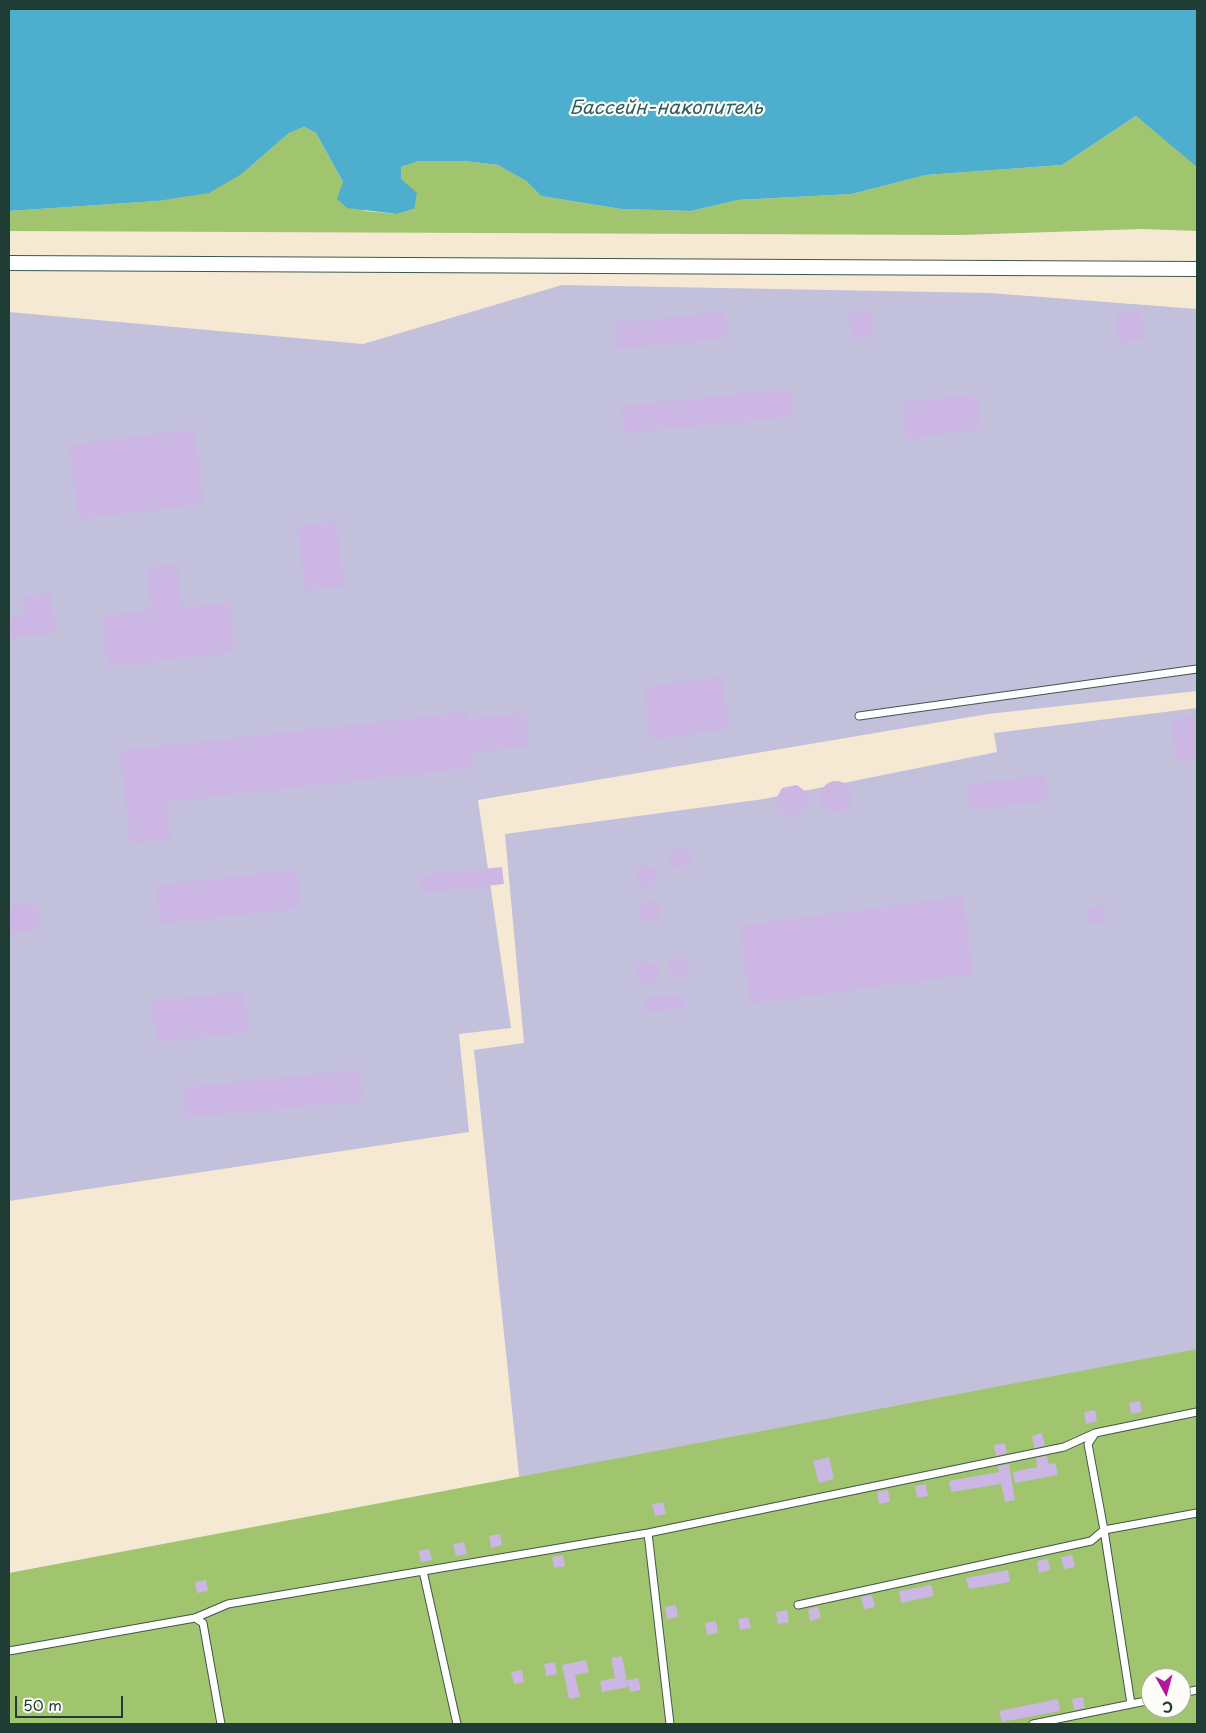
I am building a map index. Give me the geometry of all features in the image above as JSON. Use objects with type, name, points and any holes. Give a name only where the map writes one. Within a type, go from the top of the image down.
[{"type":"street","points":[[9,263],[1197,269]]},
{"type":"lane","points":[[859,716],[1197,669]]},
{"type":"lane","points":[[9,1651],[195,1618],[228,1604],[648,1533],[1064,1447],[1095,1434],[1197,1412]]},
{"type":"lane","points":[[1095,1434],[1088,1444],[1104,1530],[1131,1704]]},
{"type":"lane","points":[[798,1605],[1091,1541],[1104,1530],[1197,1513]]},
{"type":"lane","points":[[648,1533],[670,1724]]},
{"type":"lane","points":[[424,1571],[457,1724]]},
{"type":"lane","points":[[195,1618],[204,1623],[221,1724]]},
{"type":"lane","points":[[1033,1724],[1141,1702]]},
{"type":"shaded area","points":[[562,285],[990,293],[1197,309],[1197,691],[988,714],[478,800],[511,1028],[459,1034],[469,1132],[9,1201],[9,312],[363,344]]},
{"type":"shaded area","points":[[1197,708],[1197,1357],[520,1485],[474,1050],[524,1043],[505,834],[764,799],[997,752],[994,733]]},
{"type":"green space","points":[[1136,116],[1197,166],[1197,231],[1143,229],[960,235],[9,231],[9,211],[157,201],[243,173],[289,133],[304,127],[316,133],[343,182],[364,211],[397,214],[414,209],[401,179],[401,167],[419,161],[464,161],[498,165],[526,181],[541,196],[621,209],[691,211],[738,200],[852,194],[926,175],[1062,165]]},
{"type":"green space","points":[[1197,1349],[1197,1724],[9,1724],[9,1573]]},
{"type":"water","name":"Бассейн-накопитель","points":[[9,9],[1197,9],[1197,167],[1136,116],[1062,165],[926,175],[852,194],[738,200],[691,211],[621,209],[541,196],[526,181],[498,165],[464,161],[419,161],[401,167],[401,179],[417,193],[414,209],[397,214],[347,208],[337,199],[343,182],[316,133],[304,127],[289,133],[243,173],[209,193],[157,201],[9,211]]},
{"type":"building","points":[[871,311],[874,337],[852,339],[849,313]]},
{"type":"building","points":[[725,312],[728,338],[617,349],[615,323]]},
{"type":"building","points":[[1141,312],[1143,340],[1119,342],[1116,314]]},
{"type":"building","points":[[790,389],[793,417],[624,433],[621,406]]},
{"type":"building","points":[[977,394],[982,429],[906,439],[902,403]]},
{"type":"building","points":[[194,429],[204,504],[78,519],[69,445]]},
{"type":"building","points":[[336,521],[344,586],[305,591],[297,526]]},
{"type":"building","points":[[177,564],[182,608],[229,602],[234,652],[108,667],[102,616],[151,610],[146,567]]},
{"type":"building","points":[[51,593],[56,633],[9,638],[9,617],[24,616],[22,596]]},
{"type":"building","points":[[722,676],[729,729],[651,740],[644,687]]},
{"type":"building","points":[[468,712],[469,719],[525,713],[528,746],[472,753],[473,768],[167,802],[171,839],[130,844],[120,751]]},
{"type":"building","points":[[1197,716],[1197,760],[1176,762],[1171,719]]},
{"type":"building","points":[[1045,775],[1048,801],[971,810],[967,784]]},
{"type":"building","points":[[836,781],[842,782],[847,786],[851,791],[851,803],[847,808],[842,812],[836,813],[830,812],[825,808],[821,803],[820,797],[821,791],[825,786],[830,782]]},
{"type":"building","points":[[797,785],[813,797],[805,811],[796,817],[790,817],[781,812],[778,807],[777,797],[782,788]]},
{"type":"building","points":[[681,848],[689,851],[692,859],[689,867],[681,870],[673,867],[670,859],[673,851]]},
{"type":"building","points":[[643,866],[650,866],[657,870],[656,880],[646,889],[638,883],[636,877],[637,870]]},
{"type":"building","points":[[502,867],[504,884],[422,893],[420,876]]},
{"type":"building","points":[[297,870],[301,908],[160,924],[156,885]]},
{"type":"building","points":[[963,896],[973,974],[750,1004],[740,926]]},
{"type":"building","points":[[649,898],[657,903],[661,909],[660,916],[652,922],[645,921],[639,912],[641,905]]},
{"type":"building","points":[[37,904],[40,930],[9,933],[9,907]]},
{"type":"building","points":[[1104,906],[1106,922],[1089,924],[1087,907]]},
{"type":"building","points":[[680,956],[686,958],[690,967],[687,974],[679,980],[666,970],[670,960]]},
{"type":"building","points":[[643,962],[650,962],[660,971],[649,987],[638,979],[635,973],[637,966]]},
{"type":"building","points":[[244,992],[249,1033],[157,1042],[152,1001]]},
{"type":"building","points":[[684,994],[686,1008],[646,1012],[644,998]]},
{"type":"building","points":[[360,1070],[363,1101],[186,1118],[183,1087]]},
{"type":"building","points":[[1140,1401],[1142,1412],[1131,1414],[1129,1403]]},
{"type":"building","points":[[1095,1410],[1097,1421],[1086,1424],[1084,1412]]},
{"type":"building","points":[[1042,1433],[1045,1446],[1034,1448],[1032,1436]]},
{"type":"building","points":[[1005,1443],[1007,1453],[996,1456],[994,1445]]},
{"type":"building","points":[[1047,1456],[1049,1464],[1055,1463],[1058,1475],[1015,1483],[1013,1472],[1037,1467],[1036,1458]]},
{"type":"building","points":[[829,1457],[834,1479],[819,1483],[813,1461]]},
{"type":"building","points":[[1009,1464],[1015,1500],[1005,1502],[1001,1484],[951,1492],[949,1481],[999,1472],[998,1466]]},
{"type":"building","points":[[926,1484],[928,1496],[917,1498],[915,1486]]},
{"type":"building","points":[[888,1490],[890,1502],[879,1504],[877,1492]]},
{"type":"building","points":[[663,1502],[666,1514],[655,1516],[652,1504]]},
{"type":"building","points":[[500,1534],[502,1545],[491,1548],[489,1536]]},
{"type":"building","points":[[464,1542],[467,1554],[456,1556],[453,1544]]},
{"type":"building","points":[[429,1549],[432,1560],[421,1562],[418,1551]]},
{"type":"building","points":[[563,1555],[565,1566],[554,1568],[552,1557]]},
{"type":"building","points":[[1072,1555],[1075,1567],[1064,1569],[1061,1557]]},
{"type":"building","points":[[1048,1559],[1050,1570],[1039,1573],[1037,1561]]},
{"type":"building","points":[[1008,1570],[1010,1582],[969,1589],[966,1578]]},
{"type":"building","points":[[206,1580],[208,1591],[197,1593],[195,1582]]},
{"type":"building","points":[[931,1585],[934,1596],[901,1603],[899,1591]]},
{"type":"building","points":[[872,1595],[875,1607],[864,1609],[861,1597]]},
{"type":"building","points":[[676,1605],[678,1617],[667,1619],[665,1607]]},
{"type":"building","points":[[818,1607],[821,1618],[810,1621],[808,1609]]},
{"type":"building","points":[[787,1610],[789,1622],[778,1624],[776,1612]]},
{"type":"building","points":[[748,1617],[751,1628],[740,1630],[738,1619]]},
{"type":"building","points":[[716,1621],[718,1633],[707,1635],[705,1623]]},
{"type":"building","points":[[622,1656],[628,1687],[602,1692],[600,1681],[615,1678],[611,1658]]},
{"type":"building","points":[[586,1660],[589,1672],[575,1675],[580,1697],[569,1699],[562,1665]]},
{"type":"building","points":[[555,1662],[557,1674],[546,1676],[544,1664]]},
{"type":"building","points":[[522,1670],[524,1682],[514,1684],[511,1672]]},
{"type":"building","points":[[638,1678],[641,1690],[630,1692],[627,1680]]},
{"type":"building","points":[[1083,1697],[1085,1708],[1074,1710],[1072,1699]]},
{"type":"building","points":[[1058,1699],[1060,1711],[1002,1722],[999,1711]]}]
